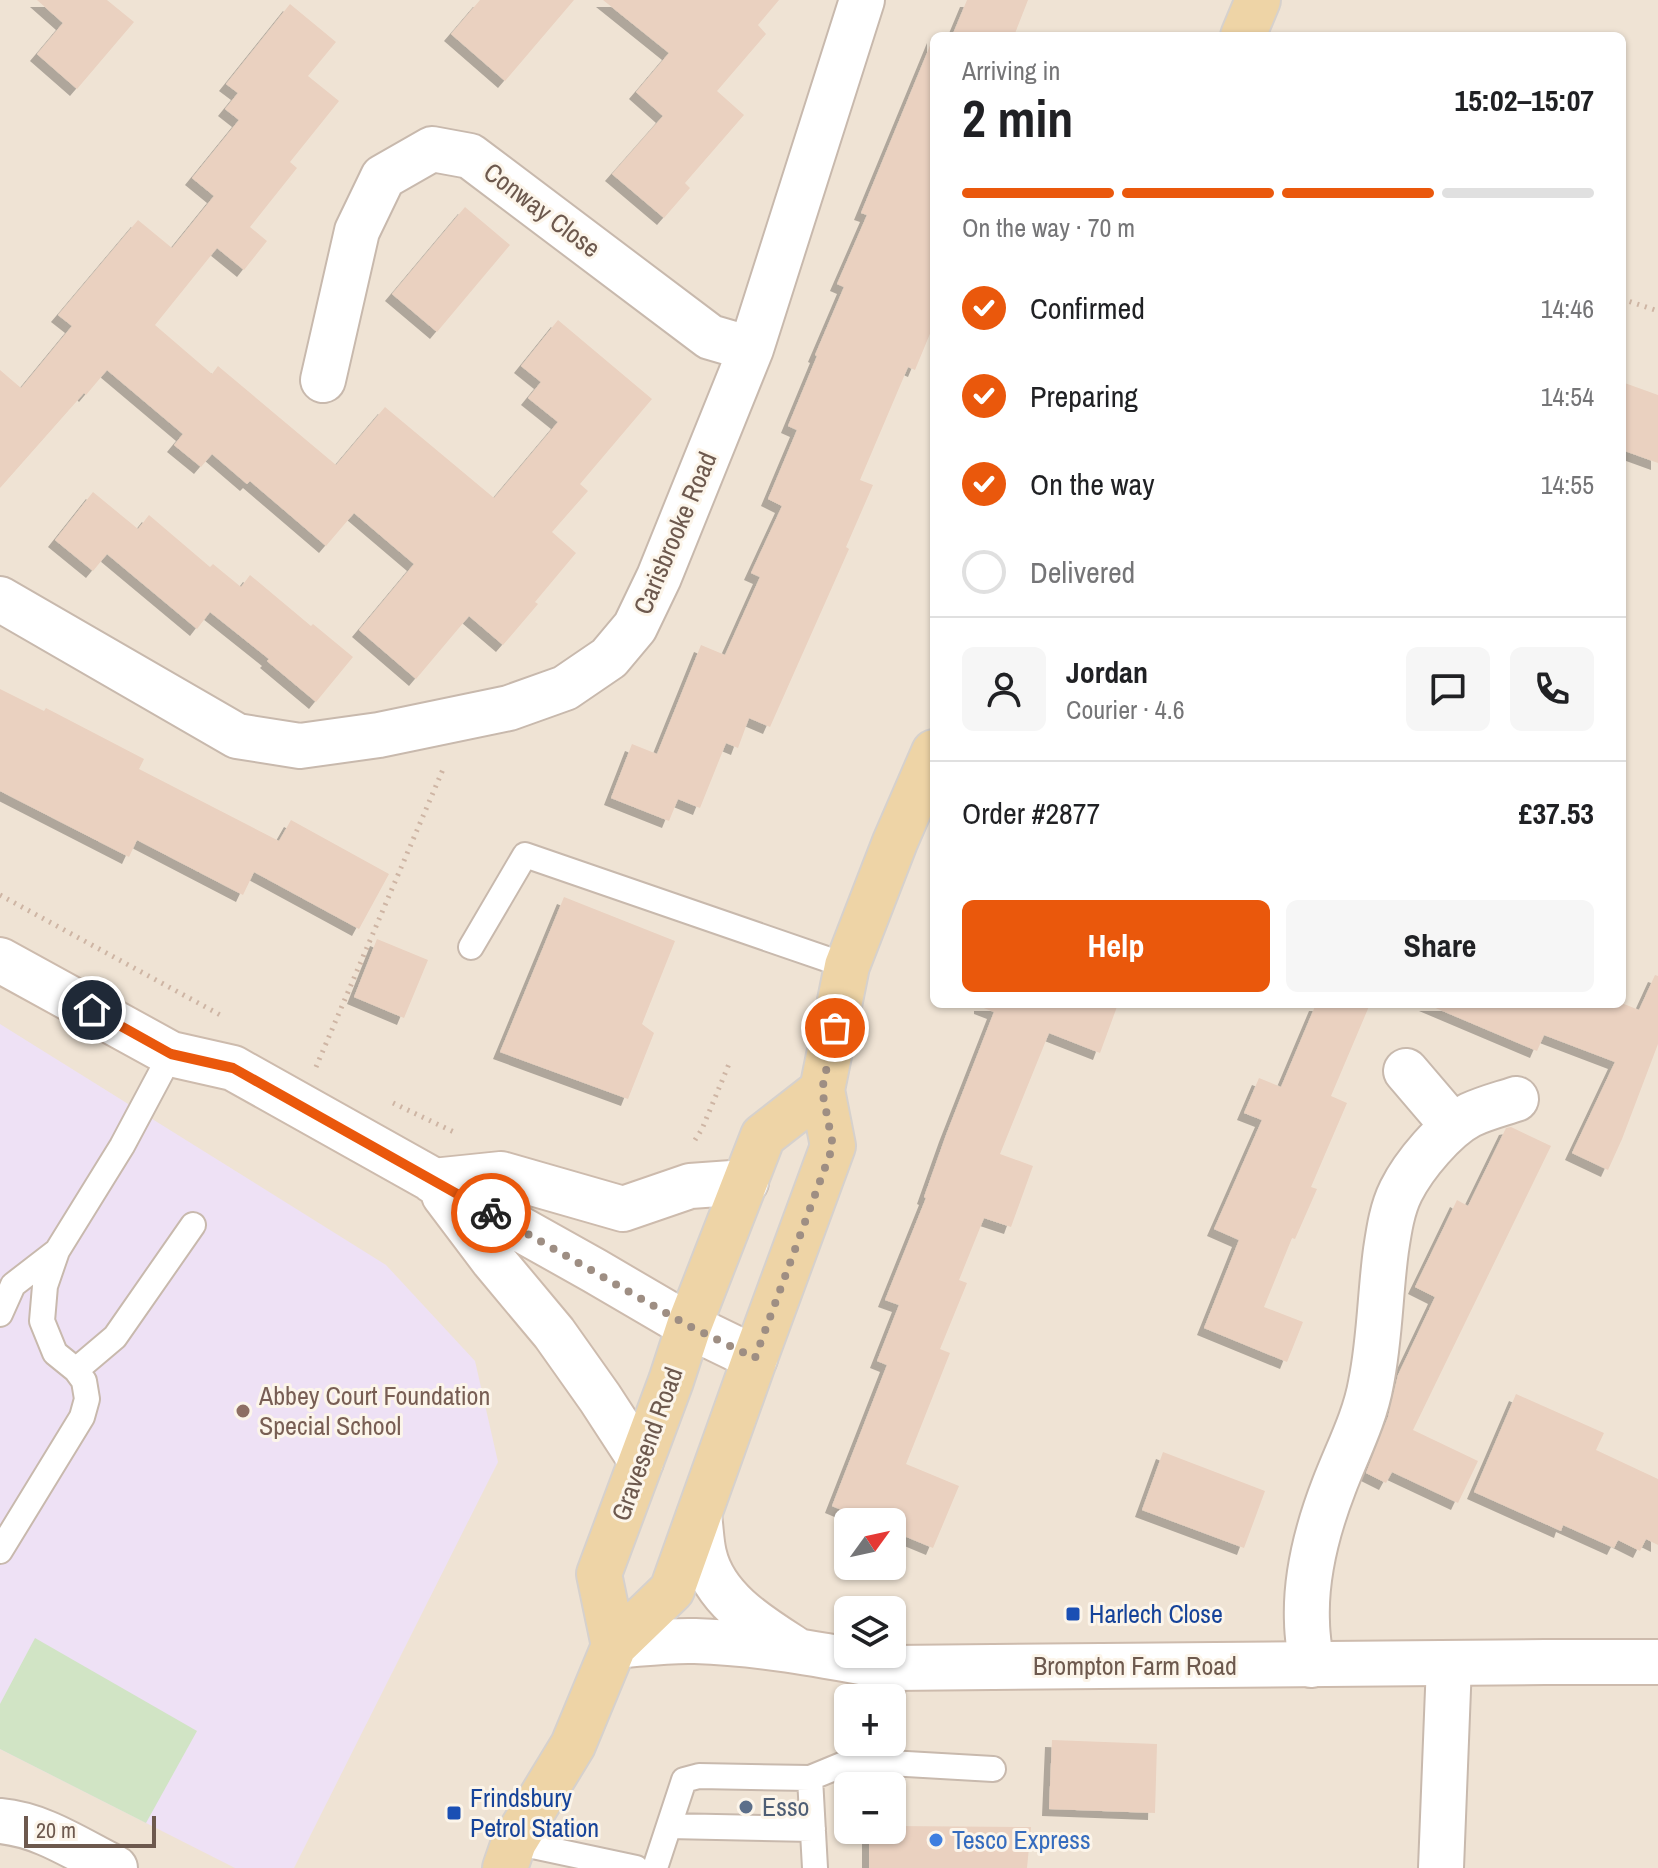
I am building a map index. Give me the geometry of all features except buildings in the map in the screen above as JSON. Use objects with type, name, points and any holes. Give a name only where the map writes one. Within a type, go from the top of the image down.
[{"type":"main road","points":[[1245,32],[1258,0]]},
{"type":"main road","points":[[509,1855],[573,1745],[614,1646],[672,1590],[833,1146],[822,1090],[847,966],[930,761]]},
{"type":"main road","name":"Gravesend Road","points":[[614,1646],[599,1574],[689,1326],[763,1136],[822,1090]]},
{"type":"street","name":"Carisbrooke Road","points":[[0,599],[237,736],[300,746],[379,735],[509,708],[565,688],[609,658],[635,627],[659,577],[751,349],[862,0]]},
{"type":"street","name":"Conway Close","points":[[323,380],[357,231],[383,177],[432,149],[470,156],[710,337],[751,349]]},
{"type":"street","points":[[0,960],[171,1054],[233,1068],[689,1326],[755,1358]]},
{"type":"street","points":[[1406,1071],[1453,1126]]},
{"type":"street","points":[[1311,1665],[1307,1623],[1312,1554],[1369,1393],[1383,1271],[1395,1207],[1415,1169],[1453,1126],[1479,1111],[1516,1099]]},
{"type":"street","points":[[433,1181],[501,1174],[623,1209],[690,1186],[746,1182]]},
{"type":"street","points":[[433,1181],[554,1333],[641,1461]]},
{"type":"street","points":[[699,1516],[704,1556],[716,1584],[754,1623],[797,1650]]},
{"type":"street","name":"Brompton Farm Road","points":[[614,1646],[693,1641],[797,1650],[893,1683],[1311,1665],[1656,1657]]},
{"type":"street","points":[[1441,1868],[1449,1664]]},
{"type":"street","points":[[0,1821],[48,1832],[115,1868]]},
{"type":"lane","points":[[471,947],[525,855],[847,966]]},
{"type":"lane","points":[[0,1551],[82,1417],[87,1399],[84,1381],[55,1353],[42,1321],[45,1286],[57,1251],[122,1146],[171,1054]]},
{"type":"lane","points":[[76,1370],[115,1337],[193,1225]]},
{"type":"lane","points":[[0,1314],[7,1284],[57,1251]]},
{"type":"lane","points":[[906,1755],[993,1769]]},
{"type":"lane","points":[[655,1868],[684,1780],[699,1776],[810,1778],[875,1756]]},
{"type":"lane","points":[[810,1778],[815,1868]]},
{"type":"lane","points":[[669,1826],[813,1829]]},
{"type":"lane","points":[[509,1855],[636,1868]]},
{"type":"path","points":[[1626,300],[1658,311]]},
{"type":"path","points":[[299,1106],[465,718]]},
{"type":"path","points":[[0,895],[237,1024]]},
{"type":"path","points":[[304,1058],[317,1065]]},
{"type":"path","points":[[688,1152],[702,1129],[729,1064]]},
{"type":"path","points":[[384,1098],[464,1137]]},
{"type":"shaded area","points":[[0,0],[1658,0],[1658,1868],[0,1868]]},
{"type":"shaded area","name":"Abbey Court Foundation Special School","points":[[0,1024],[386,1265],[475,1361],[498,1462],[294,1868],[235,1868],[0,1749]]},
{"type":"green space","points":[[35,1638],[197,1731],[146,1823],[0,1749],[0,1704]]},
{"type":"way so far","points":[[491,1213],[689,1326],[755,1358],[833,1146],[822,1090],[835,1028]]},
{"type":"place","name":"Abbey Court Foundation Special School","points":[[243,1411]]},
{"type":"place","name":"Harlech Close","points":[[1073,1614]]},
{"type":"place","name":"Esso","points":[[746,1807]]},
{"type":"place","name":"Frindsbury Petrol Station","points":[[454,1813]]},
{"type":"place","name":"Tesco Express","points":[[936,1840]]},
{"type":"route","points":[[92,1010],[171,1054],[233,1068],[491,1213]]}]
